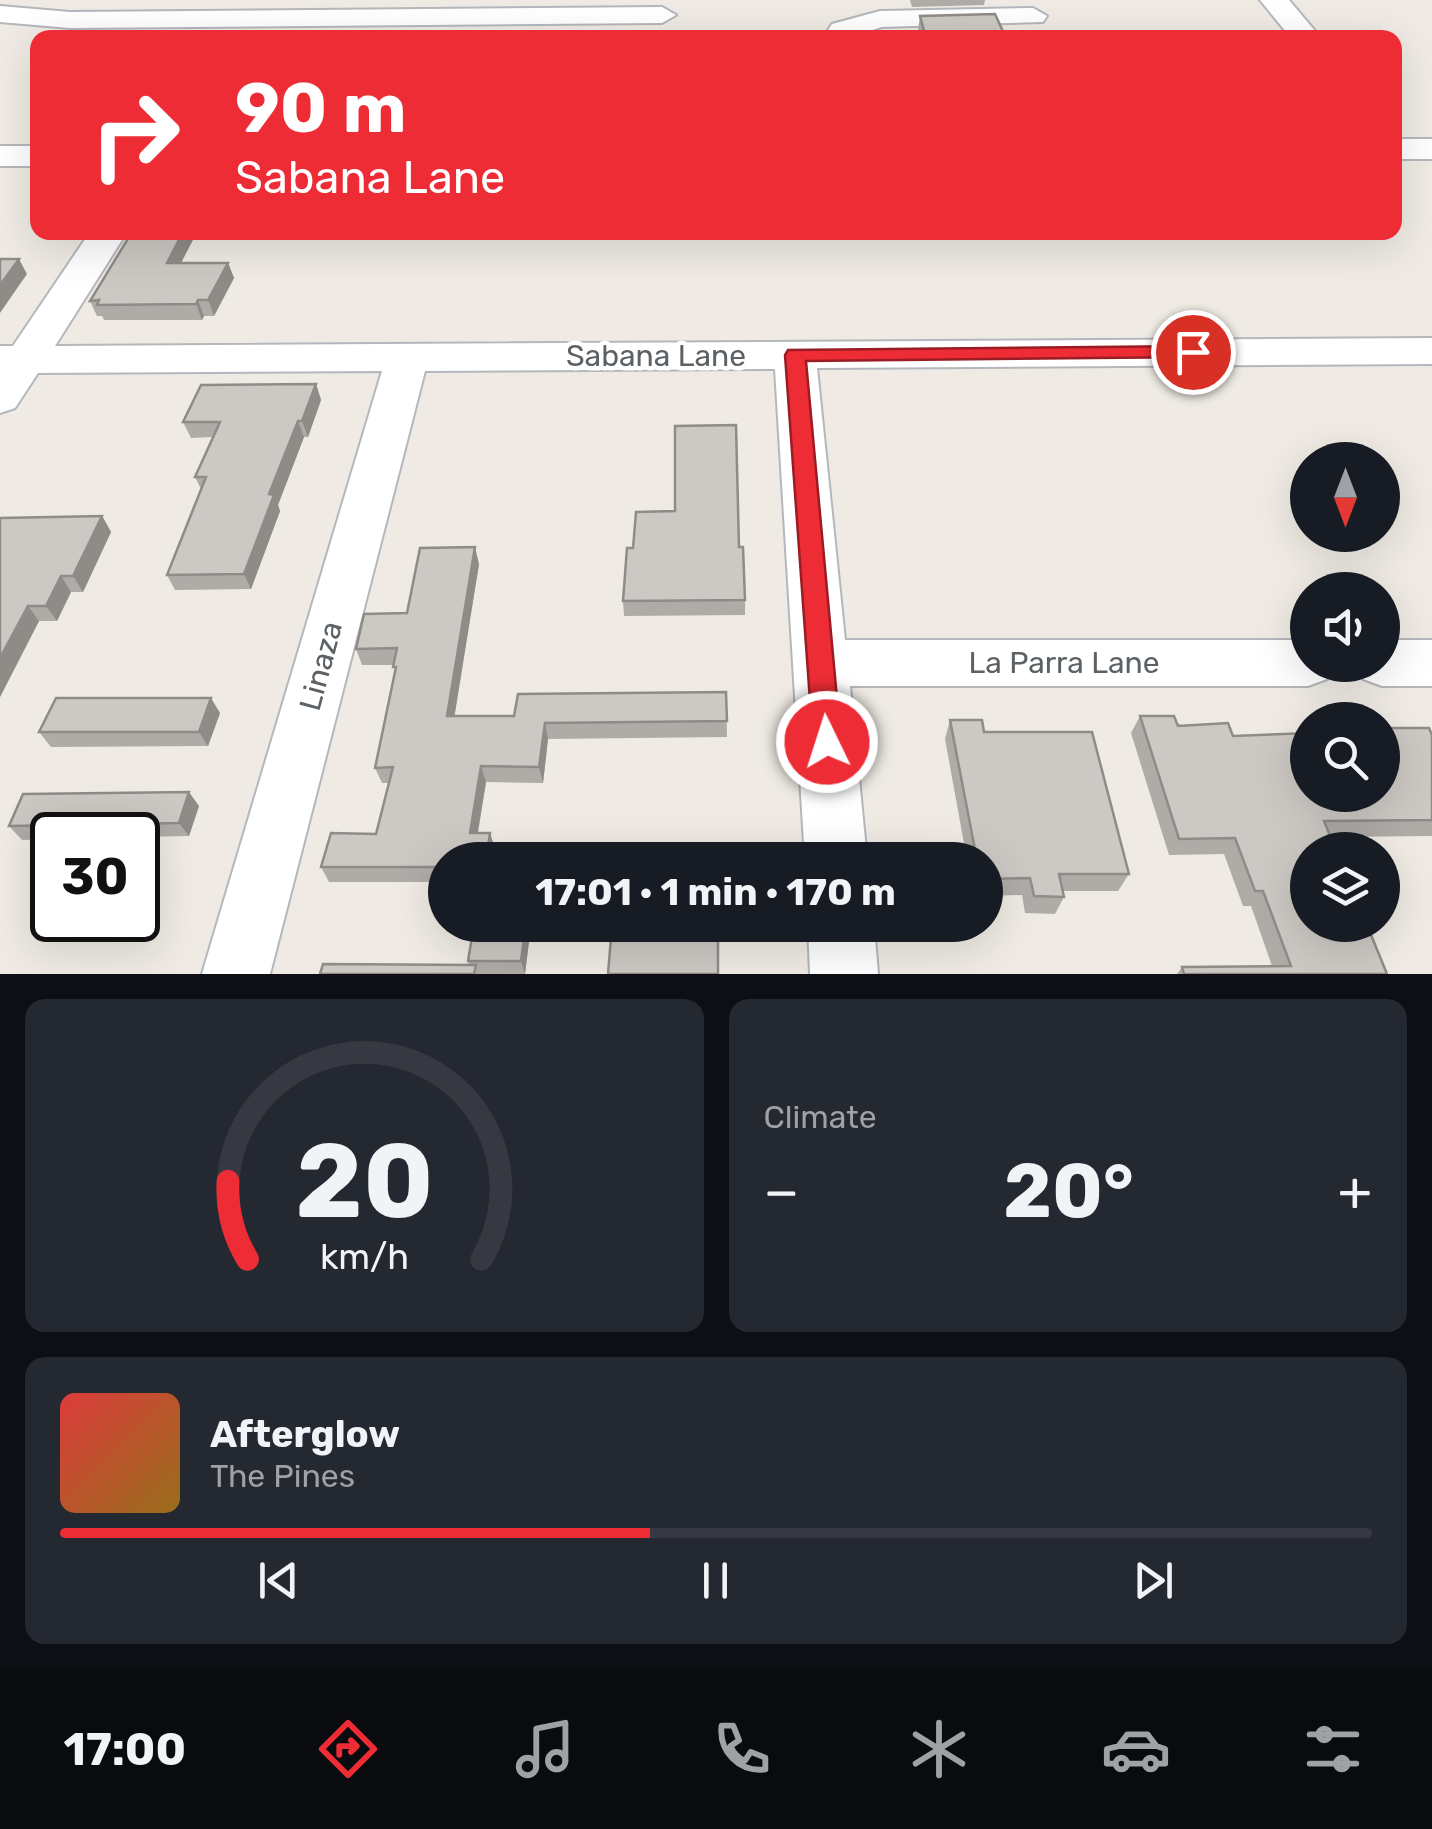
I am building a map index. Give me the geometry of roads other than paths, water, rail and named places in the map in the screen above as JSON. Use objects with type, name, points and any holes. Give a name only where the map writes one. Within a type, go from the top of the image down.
[{"type":"street","points":[[1274,0],[1299,30]]},
{"type":"street","points":[[0,14],[70,20],[662,18]]},
{"type":"street","points":[[842,30],[880,19],[1034,18]]},
{"type":"street","points":[[0,156],[30,156]]},
{"type":"street","points":[[0,398],[12,360],[103,240]]},
{"type":"street","name":"Sabana Lane","points":[[12,360],[1432,351]]},
{"type":"street","points":[[795,355],[835,842]]},
{"type":"street","name":"Linaza","points":[[236,974],[406,358]]},
{"type":"street","name":"La Parra Lane","points":[[822,663],[1290,663]]},
{"type":"street","points":[[1400,663],[1432,663]]},
{"type":"street","points":[[841,942],[844,974]]}]
